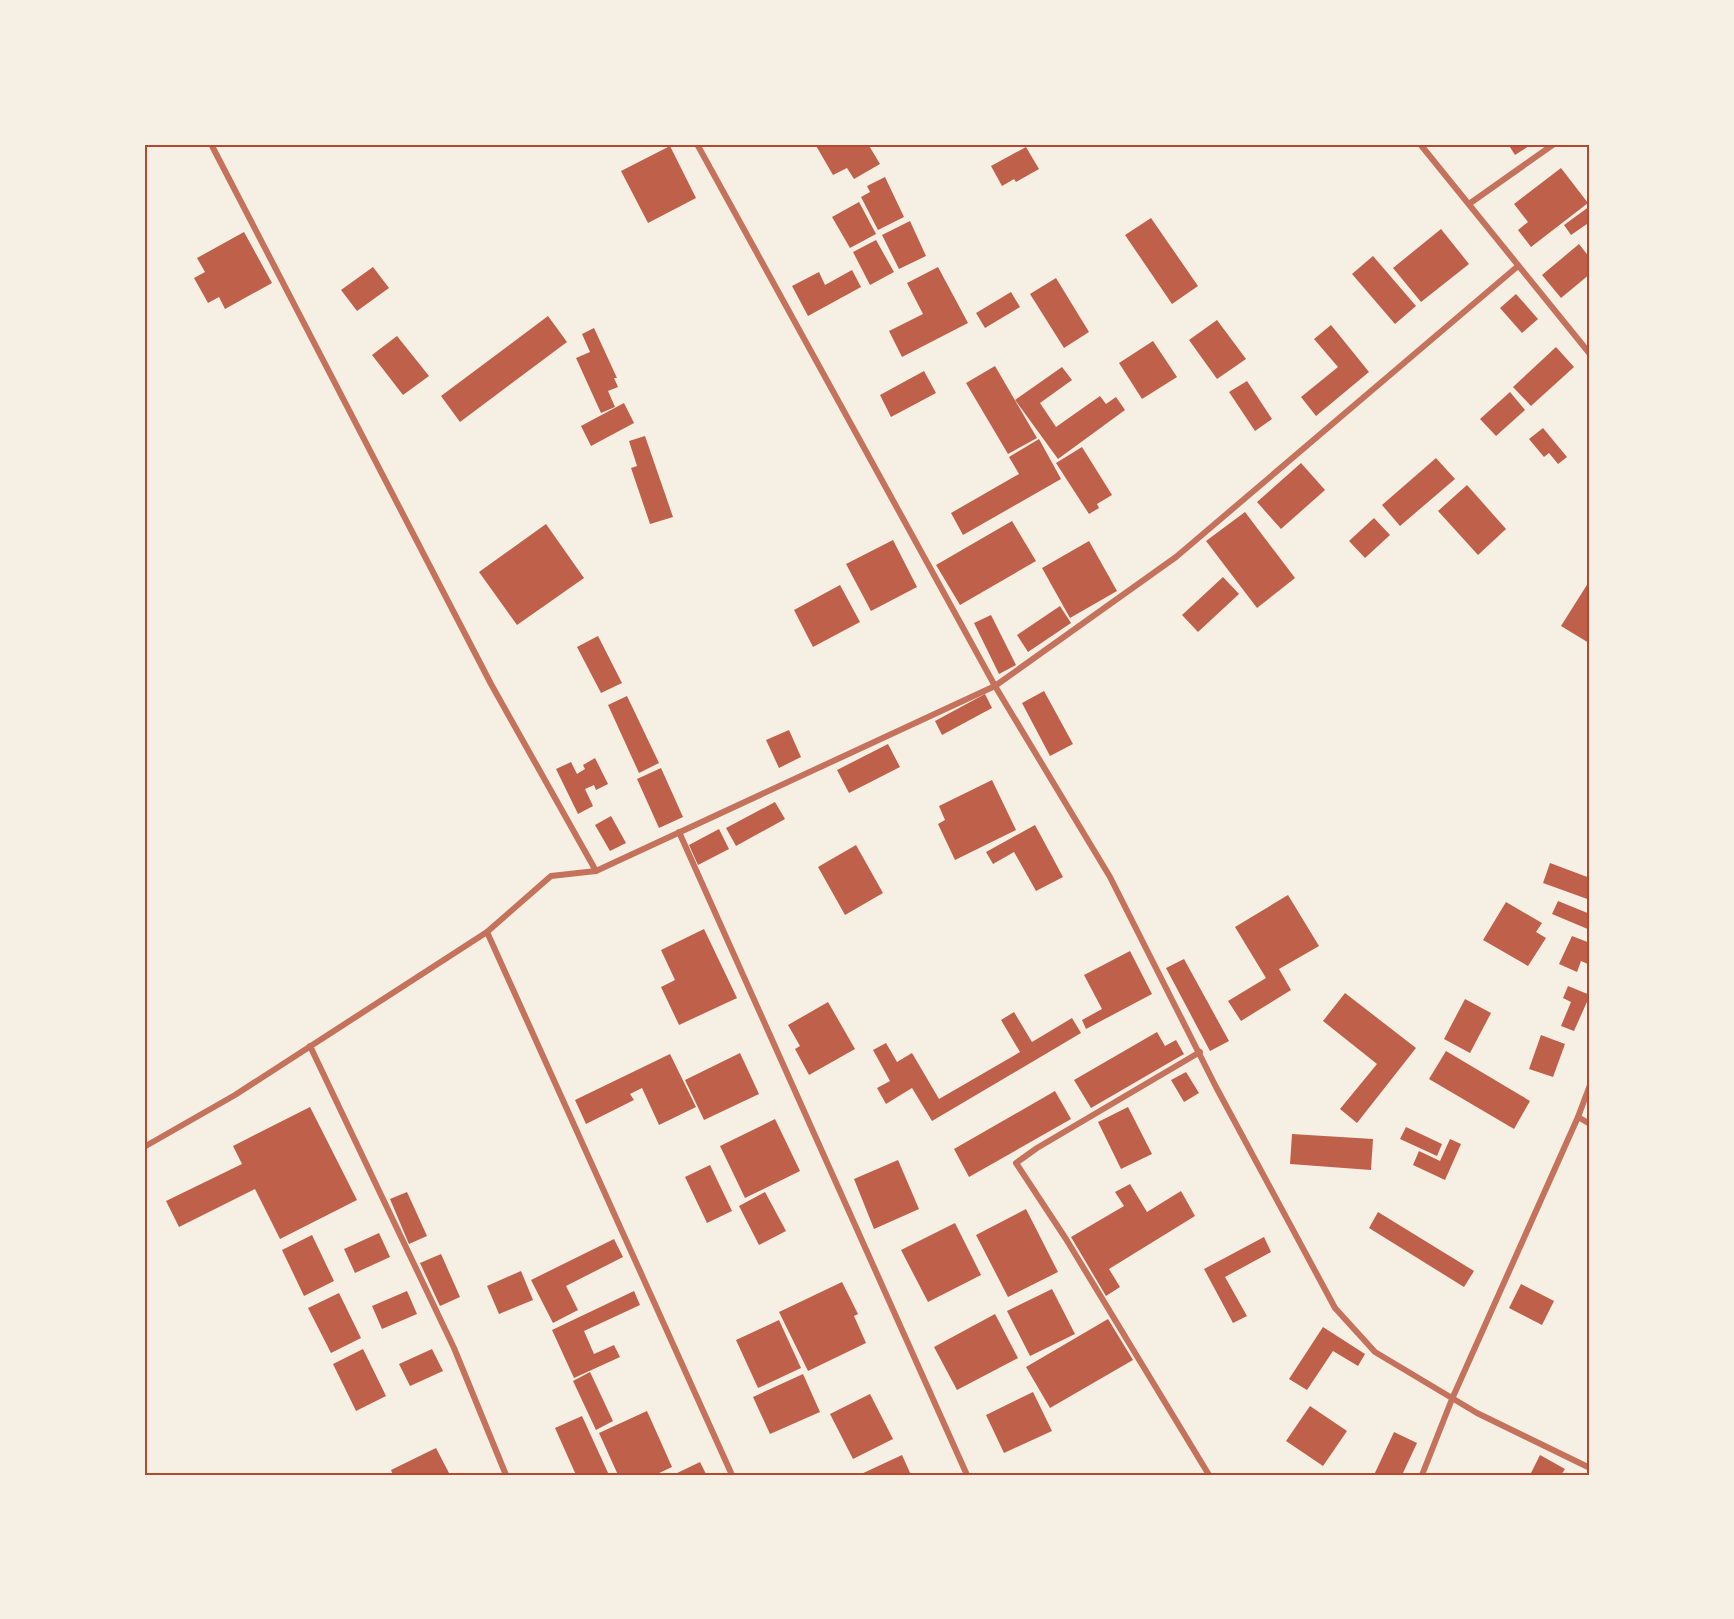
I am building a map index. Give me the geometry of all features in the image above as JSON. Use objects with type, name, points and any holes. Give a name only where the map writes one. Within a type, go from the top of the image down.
[{"type":"street","points":[[212,144],[491,684],[596,871]]},
{"type":"street","points":[[697,144],[996,686],[1110,877],[1216,1087],[1335,1308],[1375,1352],[1477,1413],[1590,1468]]},
{"type":"street","points":[[1420,144],[1590,354]]},
{"type":"street","points":[[1469,204],[1554,144]]},
{"type":"street","points":[[144,1147],[235,1095],[487,932],[551,876],[596,871],[996,686],[1176,557],[1518,266]]},
{"type":"street","points":[[679,832],[967,1475]]},
{"type":"street","points":[[487,932],[732,1475]]},
{"type":"street","points":[[310,1046],[453,1348],[506,1475]]},
{"type":"street","points":[[1200,1052],[1037,1148],[1017,1163],[1066,1239],[1209,1475]]},
{"type":"street","points":[[1422,1475],[1452,1399],[1578,1117],[1590,1084]]},
{"type":"street","points":[[1578,1117],[1590,1124]]},
{"type":"building","points":[[815,144],[868,144],[880,164],[854,179],[847,168],[833,175]]},
{"type":"building","points":[[1508,144],[1532,144],[1515,155]]},
{"type":"building","points":[[670,146],[696,198],[648,223],[621,171]]},
{"type":"building","points":[[1026,147],[1039,169],[1016,182],[1014,179],[1002,186],[991,166]]},
{"type":"building","points":[[1561,168],[1588,203],[1531,247],[1518,230],[1528,222],[1514,204]]},
{"type":"building","points":[[885,177],[904,217],[878,230],[861,197],[870,192],[867,186]]},
{"type":"building","points":[[859,202],[876,234],[850,248],[832,217]]},
{"type":"building","points":[[1590,206],[1590,228],[1587,224],[1571,235],[1564,225]]},
{"type":"building","points":[[1151,218],[1198,286],[1172,304],[1125,235]]},
{"type":"building","points":[[910,221],[926,256],[899,269],[882,235]]},
{"type":"building","points":[[1441,229],[1469,264],[1421,302],[1393,268]]},
{"type":"building","points":[[244,232],[272,283],[225,309],[219,297],[208,303],[194,278],[205,272],[197,258]]},
{"type":"building","points":[[876,240],[894,272],[870,285],[853,252]]},
{"type":"building","points":[[1579,244],[1590,258],[1590,274],[1561,298],[1542,275]]},
{"type":"building","points":[[1373,256],[1416,306],[1395,324],[1352,274]]},
{"type":"building","points":[[373,267],[389,288],[357,311],[341,290]]},
{"type":"building","points":[[938,267],[968,323],[902,357],[889,331],[923,314],[907,283]]},
{"type":"building","points":[[852,270],[861,287],[808,316],[792,286],[819,272],[825,285]]},
{"type":"building","points":[[1056,278],[1089,332],[1064,348],[1030,294]]},
{"type":"building","points":[[1011,292],[1020,307],[985,328],[976,313]]},
{"type":"building","points":[[1516,294],[1538,319],[1522,333],[1500,308]]},
{"type":"building","points":[[548,316],[567,342],[460,422],[441,396]]},
{"type":"building","points":[[1217,320],[1246,359],[1217,379],[1189,340]]},
{"type":"building","points":[[1331,325],[1369,372],[1316,416],[1301,397],[1338,367],[1314,339]]},
{"type":"building","points":[[594,328],[617,378],[614,378],[618,387],[608,391],[615,407],[601,413],[576,358],[590,352],[582,334]]},
{"type":"building","points":[[397,336],[429,376],[403,395],[372,355]]},
{"type":"building","points":[[1153,341],[1177,377],[1142,399],[1119,363]]},
{"type":"building","points":[[1556,347],[1574,367],[1531,406],[1513,387]]},
{"type":"building","points":[[995,366],[1037,438],[1008,454],[966,383]]},
{"type":"building","points":[[1062,367],[1072,380],[1040,403],[1056,427],[1100,396],[1106,404],[1116,397],[1125,410],[1058,459],[1015,400]]},
{"type":"building","points":[[924,371],[936,393],[891,417],[880,395]]},
{"type":"building","points":[[1247,381],[1272,419],[1255,431],[1229,392]]},
{"type":"building","points":[[1510,392],[1525,410],[1496,436],[1480,419]]},
{"type":"building","points":[[624,403],[634,423],[591,446],[581,426]]},
{"type":"building","points":[[1543,428],[1567,457],[1558,464],[1549,453],[1544,457],[1529,439]]},
{"type":"building","points":[[645,436],[673,517],[650,524],[631,468],[637,466],[629,441]]},
{"type":"building","points":[[1039,439],[1061,479],[963,535],[951,513],[1019,474],[1009,457]]},
{"type":"building","points":[[1082,447],[1112,495],[1097,504],[1099,508],[1089,514],[1056,463]]},
{"type":"building","points":[[1436,458],[1455,479],[1400,526],[1382,505]]},
{"type":"building","points":[[1301,463],[1325,490],[1281,529],[1257,502]]},
{"type":"building","points":[[1467,485],[1506,529],[1478,555],[1438,511]]},
{"type":"building","points":[[1245,512],[1295,578],[1257,608],[1206,541]]},
{"type":"building","points":[[1374,518],[1390,535],[1365,558],[1349,541]]},
{"type":"building","points":[[1012,521],[1036,561],[960,605],[936,565]]},
{"type":"building","points":[[546,524],[584,578],[517,625],[479,572]]},
{"type":"building","points":[[893,540],[917,587],[871,611],[846,564]]},
{"type":"building","points":[[1089,541],[1117,591],[1070,618],[1042,568]]},
{"type":"building","points":[[1223,577],[1239,594],[1198,632],[1182,615]]},
{"type":"building","points":[[1590,580],[1590,641],[1589,643],[1561,626]]},
{"type":"building","points":[[840,585],[860,622],[813,647],[794,610]]},
{"type":"building","points":[[1060,606],[1071,623],[1028,652],[1017,635]]},
{"type":"building","points":[[991,615],[1016,665],[999,674],[974,623]]},
{"type":"building","points":[[598,636],[622,683],[601,693],[577,647]]},
{"type":"building","points":[[1044,691],[1073,744],[1050,756],[1022,703]]},
{"type":"building","points":[[985,694],[992,708],[942,735],[935,721]]},
{"type":"building","points":[[627,696],[659,763],[639,773],[608,705]]},
{"type":"building","points":[[789,730],[801,757],[779,768],[766,740]]},
{"type":"building","points":[[888,744],[900,767],[849,793],[837,770]]},
{"type":"building","points":[[595,758],[608,784],[596,790],[594,785],[585,789],[593,806],[578,814],[556,769],[571,762],[577,774],[585,769],[583,765]]},
{"type":"building","points":[[661,768],[683,817],[659,828],[637,779]]},
{"type":"building","points":[[992,780],[1016,830],[955,860],[938,824],[945,820],[939,806]]},
{"type":"building","points":[[775,802],[785,819],[736,846],[726,828]]},
{"type":"building","points":[[611,816],[626,843],[610,851],[595,825]]},
{"type":"building","points":[[1035,825],[1063,877],[1036,891],[1014,852],[993,864],[986,852]]},
{"type":"building","points":[[719,829],[729,849],[698,865],[689,845]]},
{"type":"building","points":[[856,845],[883,893],[845,915],[818,867]]},
{"type":"building","points":[[1550,863],[1590,878],[1590,900],[1543,883]]},
{"type":"building","points":[[1288,895],[1319,946],[1279,969],[1291,990],[1241,1021],[1228,1001],[1266,978],[1235,927]]},
{"type":"building","points":[[1558,901],[1590,914],[1590,930],[1552,914]]},
{"type":"building","points":[[1506,902],[1542,923],[1536,932],[1546,938],[1528,966],[1483,940]]},
{"type":"building","points":[[704,929],[737,998],[679,1025],[661,987],[675,980],[661,950]]},
{"type":"building","points":[[1572,936],[1590,943],[1590,965],[1581,961],[1577,972],[1559,964]]},
{"type":"building","points":[[1130,951],[1152,994],[1086,1029],[1082,1020],[1102,1009],[1084,975]]},
{"type":"building","points":[[1184,959],[1229,1041],[1210,1051],[1166,968]]},
{"type":"building","points":[[1568,986],[1590,995],[1574,1031],[1561,1026],[1571,1002],[1563,998]]},
{"type":"building","points":[[1345,993],[1416,1048],[1357,1123],[1340,1109],[1377,1064],[1323,1021]]},
{"type":"building","points":[[1465,999],[1491,1013],[1470,1053],[1444,1039]]},
{"type":"building","points":[[828,1002],[855,1049],[809,1075],[795,1049],[800,1046],[788,1025]]},
{"type":"building","points":[[1014,1012],[1032,1042],[1072,1018],[1081,1033],[932,1121],[912,1088],[886,1104],[877,1088],[890,1081],[873,1050],[886,1043],[897,1062],[912,1053],[939,1099],[1020,1052],[1001,1020]]},
{"type":"building","points":[[1157,1032],[1165,1046],[1176,1040],[1184,1054],[1091,1108],[1074,1080]]},
{"type":"building","points":[[1541,1035],[1565,1044],[1553,1077],[1529,1069]]},
{"type":"building","points":[[1446,1051],[1530,1101],[1514,1129],[1429,1079]]},
{"type":"building","points":[[740,1053],[759,1094],[704,1120],[685,1080]]},
{"type":"building","points":[[670,1054],[696,1107],[659,1125],[642,1088],[630,1094],[634,1100],[586,1124],[575,1100]]},
{"type":"building","points":[[1186,1072],[1199,1093],[1184,1102],[1171,1080]]},
{"type":"building","points":[[1055,1091],[1071,1119],[969,1177],[954,1149]]},
{"type":"building","points":[[310,1107],[357,1200],[280,1239],[255,1189],[179,1227],[166,1201],[242,1164],[233,1146]]},
{"type":"building","points":[[1128,1107],[1152,1154],[1121,1169],[1098,1122]]},
{"type":"building","points":[[775,1119],[800,1171],[745,1198],[720,1146]]},
{"type":"building","points":[[1406,1127],[1442,1144],[1437,1156],[1400,1139]]},
{"type":"building","points":[[1292,1134],[1373,1139],[1371,1170],[1290,1164]]},
{"type":"building","points":[[1450,1139],[1461,1144],[1445,1180],[1413,1165],[1419,1151],[1440,1161]]},
{"type":"building","points":[[898,1160],[919,1209],[874,1229],[854,1179]]},
{"type":"building","points":[[710,1165],[732,1211],[707,1223],[685,1177]]},
{"type":"building","points":[[1130,1184],[1147,1212],[1181,1191],[1195,1216],[1109,1269],[1120,1287],[1106,1296],[1071,1237],[1124,1206],[1115,1192]]},
{"type":"building","points":[[407,1192],[427,1236],[409,1244],[390,1199]]},
{"type":"building","points":[[765,1192],[786,1231],[759,1245],[739,1206]]},
{"type":"building","points":[[1026,1209],[1058,1272],[1008,1297],[976,1235]]},
{"type":"building","points":[[1378,1212],[1474,1271],[1464,1287],[1369,1228]]},
{"type":"building","points":[[955,1223],[981,1275],[928,1302],[901,1250]]},
{"type":"building","points":[[379,1233],[390,1257],[355,1273],[344,1249]]},
{"type":"building","points":[[312,1235],[334,1281],[304,1296],[282,1250]]},
{"type":"building","points":[[1264,1237],[1271,1252],[1225,1277],[1247,1316],[1233,1323],[1204,1269]]},
{"type":"building","points":[[614,1239],[623,1257],[566,1286],[578,1310],[553,1323],[531,1280]]},
{"type":"building","points":[[441,1254],[460,1297],[440,1306],[420,1263]]},
{"type":"building","points":[[521,1271],[533,1300],[499,1314],[487,1286]]},
{"type":"building","points":[[842,1282],[858,1314],[854,1316],[866,1343],[808,1371],[779,1312]]},
{"type":"building","points":[[1521,1284],[1554,1301],[1542,1325],[1509,1308]]},
{"type":"building","points":[[1052,1289],[1075,1334],[1030,1356],[1007,1311]]},
{"type":"building","points":[[407,1291],[417,1314],[382,1329],[372,1306]]},
{"type":"building","points":[[634,1291],[640,1305],[584,1331],[594,1354],[614,1345],[620,1357],[574,1378],[552,1330]]},
{"type":"building","points":[[339,1293],[361,1338],[331,1353],[308,1308]]},
{"type":"building","points":[[995,1314],[1018,1358],[957,1390],[934,1347]]},
{"type":"building","points":[[1108,1319],[1133,1360],[1050,1408],[1026,1367]]},
{"type":"building","points":[[779,1320],[801,1368],[758,1388],[736,1340]]},
{"type":"building","points":[[1323,1327],[1365,1354],[1358,1366],[1333,1351],[1307,1390],[1289,1379]]},
{"type":"building","points":[[363,1349],[386,1396],[356,1411],[333,1364]]},
{"type":"building","points":[[432,1349],[443,1371],[410,1386],[399,1364]]},
{"type":"building","points":[[590,1372],[613,1421],[596,1430],[573,1381]]},
{"type":"building","points":[[803,1374],[820,1412],[770,1434],[753,1397]]},
{"type":"building","points":[[1033,1392],[1052,1431],[1004,1453],[986,1415]]},
{"type":"building","points":[[870,1394],[893,1439],[853,1459],[830,1414]]},
{"type":"building","points":[[1310,1406],[1347,1431],[1323,1466],[1286,1441]]},
{"type":"building","points":[[647,1411],[672,1467],[655,1475],[618,1475],[599,1433]]},
{"type":"building","points":[[582,1416],[609,1475],[576,1475],[555,1428]]},
{"type":"building","points":[[1394,1432],[1417,1443],[1402,1475],[1374,1475]]},
{"type":"building","points":[[436,1448],[450,1475],[393,1475],[391,1470]]},
{"type":"building","points":[[902,1455],[911,1475],[859,1475]]},
{"type":"building","points":[[1540,1455],[1565,1469],[1561,1475],[1530,1475]]},
{"type":"building","points":[[700,1462],[706,1474],[704,1475],[673,1475]]}]
